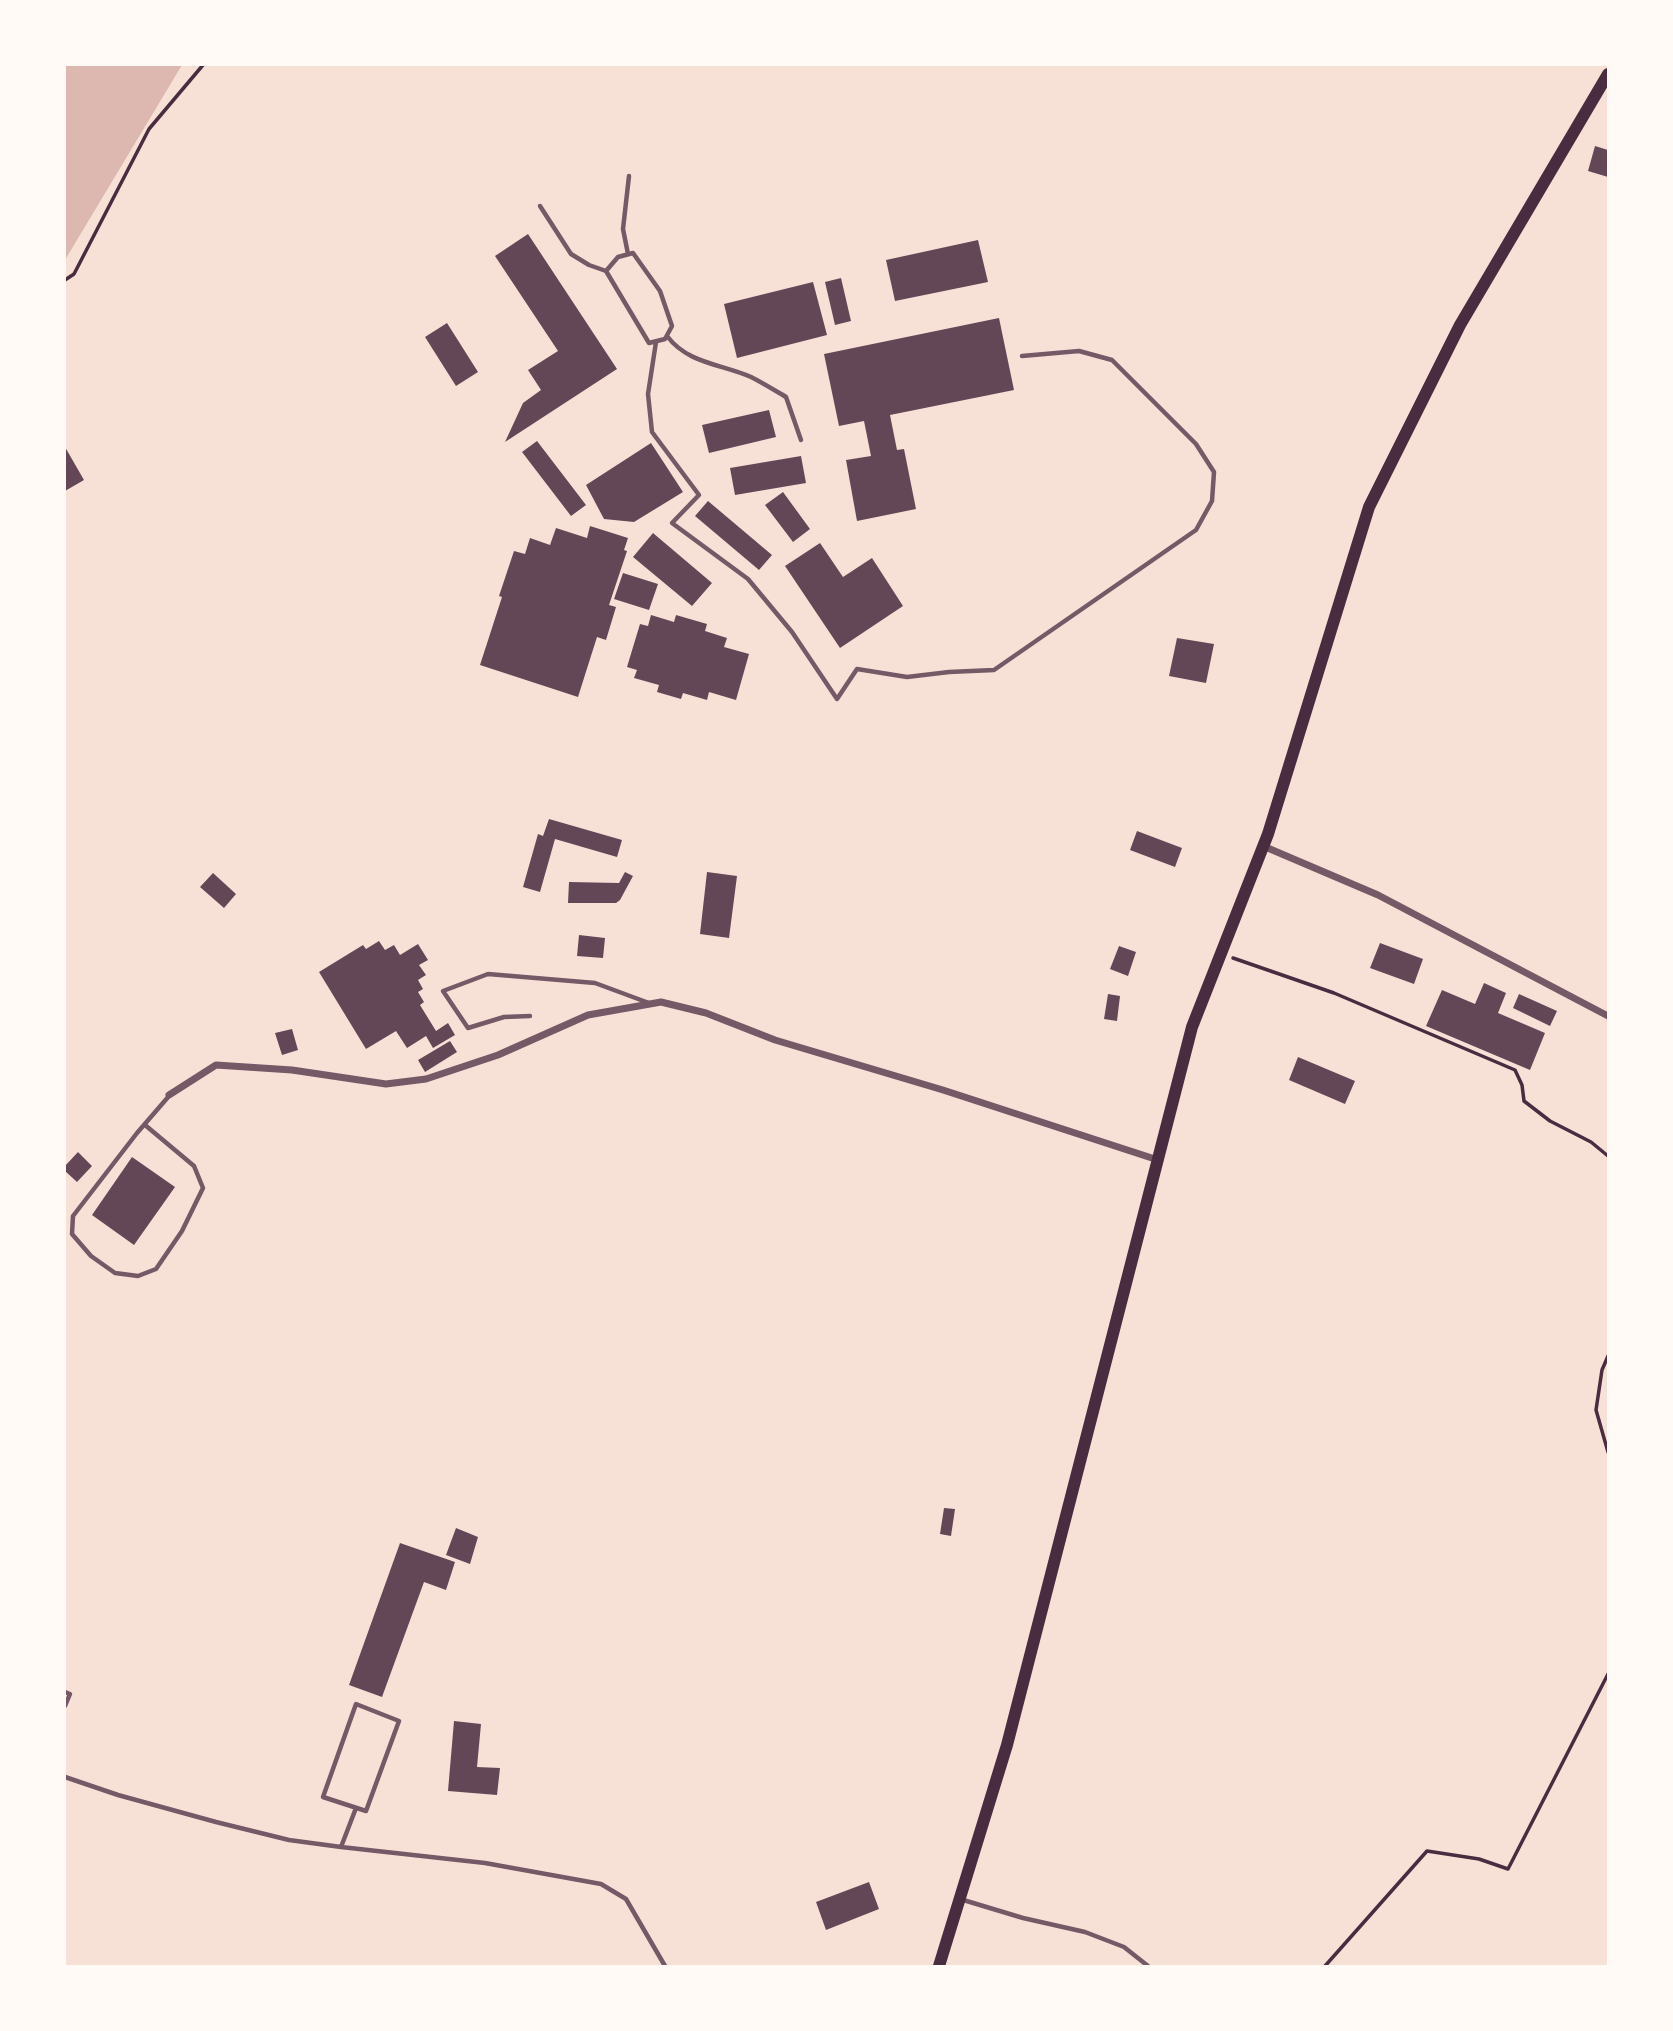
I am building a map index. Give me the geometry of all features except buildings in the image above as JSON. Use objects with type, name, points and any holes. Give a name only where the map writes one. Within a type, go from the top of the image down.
[{"type":"main road","points":[[939,1966],[1007,1745],[1192,1027],[1263,846],[1369,507],[1460,326],[1608,74]]},
{"type":"street","points":[[1263,846],[1378,895],[1608,1016]]},
{"type":"street","points":[[169,1095],[216,1065],[292,1070],[386,1084],[426,1079],[498,1055],[588,1015],[661,1002],[705,1013],[775,1040],[943,1090],[1158,1160]]},
{"type":"lane","points":[[628,254],[623,229],[629,176]]},
{"type":"lane","points":[[540,206],[571,254],[606,271],[649,343],[665,339],[672,326],[660,291],[633,253],[618,257],[606,271]]},
{"type":"lane","points":[[667,336],[675,346],[705,363],[750,377],[786,397],[802,440]]},
{"type":"lane","points":[[656,342],[648,394],[652,432],[699,495],[672,523],[748,579],[792,632],[837,699],[857,669],[907,677],[994,670],[1196,530],[1212,502],[1214,472],[1196,444],[1112,360],[1079,351],[1022,356]]},
{"type":"lane","points":[[530,1016],[504,1017],[468,1028],[443,991],[488,974],[595,983],[651,1004]]},
{"type":"lane","points":[[145,1125],[194,1166],[203,1188],[182,1231],[156,1269],[138,1276],[116,1273],[92,1256],[72,1234],[73,1216],[145,1125],[169,1095]]},
{"type":"lane","points":[[65,1692],[70,1694],[65,1706]]},
{"type":"lane","points":[[356,1704],[399,1721],[366,1811],[356,1808],[323,1797],[356,1704]]},
{"type":"lane","points":[[65,1777],[118,1795],[289,1840],[485,1863],[601,1884],[626,1899],[665,1966]]},
{"type":"lane","points":[[341,1847],[356,1808]]},
{"type":"lane","points":[[959,1899],[1023,1918],[1085,1932],[1124,1947],[1148,1966]]},
{"type":"path","points":[[65,280],[74,274],[149,129],[202,65]]},
{"type":"path","points":[[1221,954],[1334,993],[1515,1070],[1522,1085],[1524,1101],[1550,1121],[1591,1142],[1608,1156]]},
{"type":"path","points":[[1608,1356],[1602,1370],[1596,1410],[1608,1452]]},
{"type":"path","points":[[1325,1966],[1427,1851],[1479,1858],[1508,1868],[1608,1674]]},
{"type":"shaded area","points":[[65,65],[182,65],[65,260]]}]
